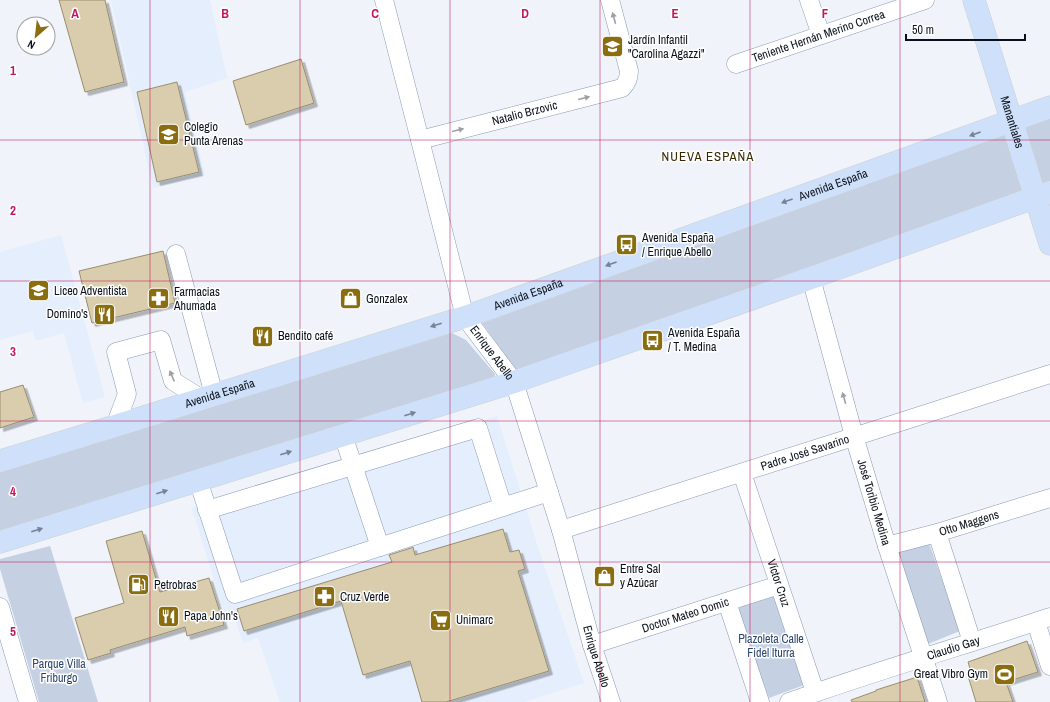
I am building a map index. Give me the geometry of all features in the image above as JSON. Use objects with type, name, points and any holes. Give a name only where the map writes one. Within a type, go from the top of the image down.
[{"type":"main road","name":"Manantiales","points":[[974,0],[1012,121],[1043,194],[1050,244]]},
{"type":"main road","name":"Avenida España","points":[[0,461],[464,316],[1050,107]]},
{"type":"main road","points":[[0,542],[514,382],[811,278],[1043,194]]},
{"type":"street","name":"Enrique Abello","points":[[384,0],[464,316],[514,382],[561,530],[592,645],[611,702]]},
{"type":"street","name":"Natalio Brzovic","points":[[420,140],[622,88],[627,83],[629,71],[610,0]]},
{"type":"street","points":[[809,0],[821,35]]},
{"type":"street","name":"Teniente Hernán Merino Correa","points":[[736,64],[925,0]]},
{"type":"street","points":[[176,254],[208,397]]},
{"type":"street","name":"José Toribio Medina","points":[[811,278],[854,436],[887,546],[938,702]]},
{"type":"street","points":[[115,426],[127,394],[116,352],[160,340],[173,381],[208,397]]},
{"type":"street","name":"Padre José Savarino","points":[[561,530],[1050,374]]},
{"type":"street","points":[[207,510],[478,428],[503,507]]},
{"type":"street","points":[[342,435],[380,547]]},
{"type":"street","name":"Víctor Cruz","points":[[742,473],[815,692]]},
{"type":"street","points":[[198,480],[235,594],[549,492]]},
{"type":"street","name":"Otto Maggens","points":[[887,546],[937,533],[1050,498]]},
{"type":"street","points":[[937,533],[972,642]]},
{"type":"street","name":"Doctor Mateo Domic","points":[[592,645],[779,585]]},
{"type":"street","points":[[727,602],[760,702]]},
{"type":"street","points":[[0,607],[28,702]]},
{"type":"street","points":[[1043,620],[1050,666]]},
{"type":"street","name":"Claudio Gay","points":[[789,702],[815,692],[923,657],[1043,620]]},
{"type":"shaded area","name":"Colegio Punta Arenas","points":[[111,0],[210,0],[227,78],[185,92],[205,176],[153,188]]},
{"type":"shaded area","name":"Liceo Adventista","points":[[61,235],[105,397],[83,403],[64,333],[36,341],[33,331],[0,340],[0,252]]},
{"type":"shaded area","points":[[497,416],[537,544],[584,683],[524,702],[280,702],[258,638],[243,643],[235,619],[227,622],[192,508]]},
{"type":"green space","points":[[1050,118],[1050,181],[1043,184],[518,373],[482,323]]},
{"type":"green space","points":[[452,333],[466,340],[495,374],[493,382],[0,532],[0,471]]},
{"type":"green space","points":[[929,543],[960,631],[928,644],[897,551]]},
{"type":"green space","name":"Parque Villa Friburgo","points":[[50,546],[98,702],[39,702],[0,569],[0,559]]},
{"type":"green space","name":"Plazoleta Calle Fidel Iturra","points":[[774,595],[807,684],[769,698],[736,608]]},
{"type":"building","points":[[59,0],[105,0],[124,82],[85,92]]},
{"type":"building","points":[[301,59],[314,103],[246,125],[233,81]]},
{"type":"building","points":[[177,82],[199,172],[157,182],[137,92]]},
{"type":"building","points":[[163,251],[175,303],[92,323],[79,271]]},
{"type":"building","points":[[23,385],[34,417],[0,428],[0,392]]},
{"type":"building","name":"Unimarc","points":[[503,529],[510,552],[519,550],[525,569],[518,571],[549,671],[446,702],[422,702],[410,661],[363,675],[341,601],[244,631],[237,609],[392,562],[389,555],[413,547],[415,555]]},
{"type":"building","points":[[142,531],[160,592],[209,578],[224,625],[187,636],[185,627],[110,650],[111,653],[88,660],[75,618],[124,603],[106,541]]},
{"type":"building","points":[[1027,641],[1038,672],[1006,682],[1013,702],[976,702],[968,676],[972,675],[968,662]]},
{"type":"building","points":[[917,677],[925,702],[852,702],[851,700],[876,690]]},
{"type":"place","name":"Jardín Infantil \"Carolina Agazzi\"","points":[[612,47]]},
{"type":"place","name":"Colegio Punta Arenas","points":[[168,134]]},
{"type":"place","name":"Avenida España / Enrique Abello","points":[[627,245]]},
{"type":"place","name":"Liceo Adventista","points":[[38,291]]},
{"type":"place","name":"Farmacias Ahumada","points":[[158,299]]},
{"type":"place","name":"Gonzalex","points":[[350,299]]},
{"type":"place","name":"Domino's","points":[[104,314]]},
{"type":"place","name":"Bendito café","points":[[263,336]]},
{"type":"place","name":"Avenida España / T. Medina","points":[[653,340]]},
{"type":"place","name":"Entre Sal y Azúcar","points":[[605,576]]},
{"type":"place","name":"Petrobras","points":[[139,585]]},
{"type":"place","name":"Cruz Verde","points":[[324,597]]},
{"type":"place","name":"Papa John's","points":[[169,616]]},
{"type":"place","name":"Unimarc","points":[[440,620]]},
{"type":"place","name":"Great Vibro Gym","points":[[1004,674]]},
{"type":"district","name":"NUEVA ESPAÑA","points":[[708,156]]}]
